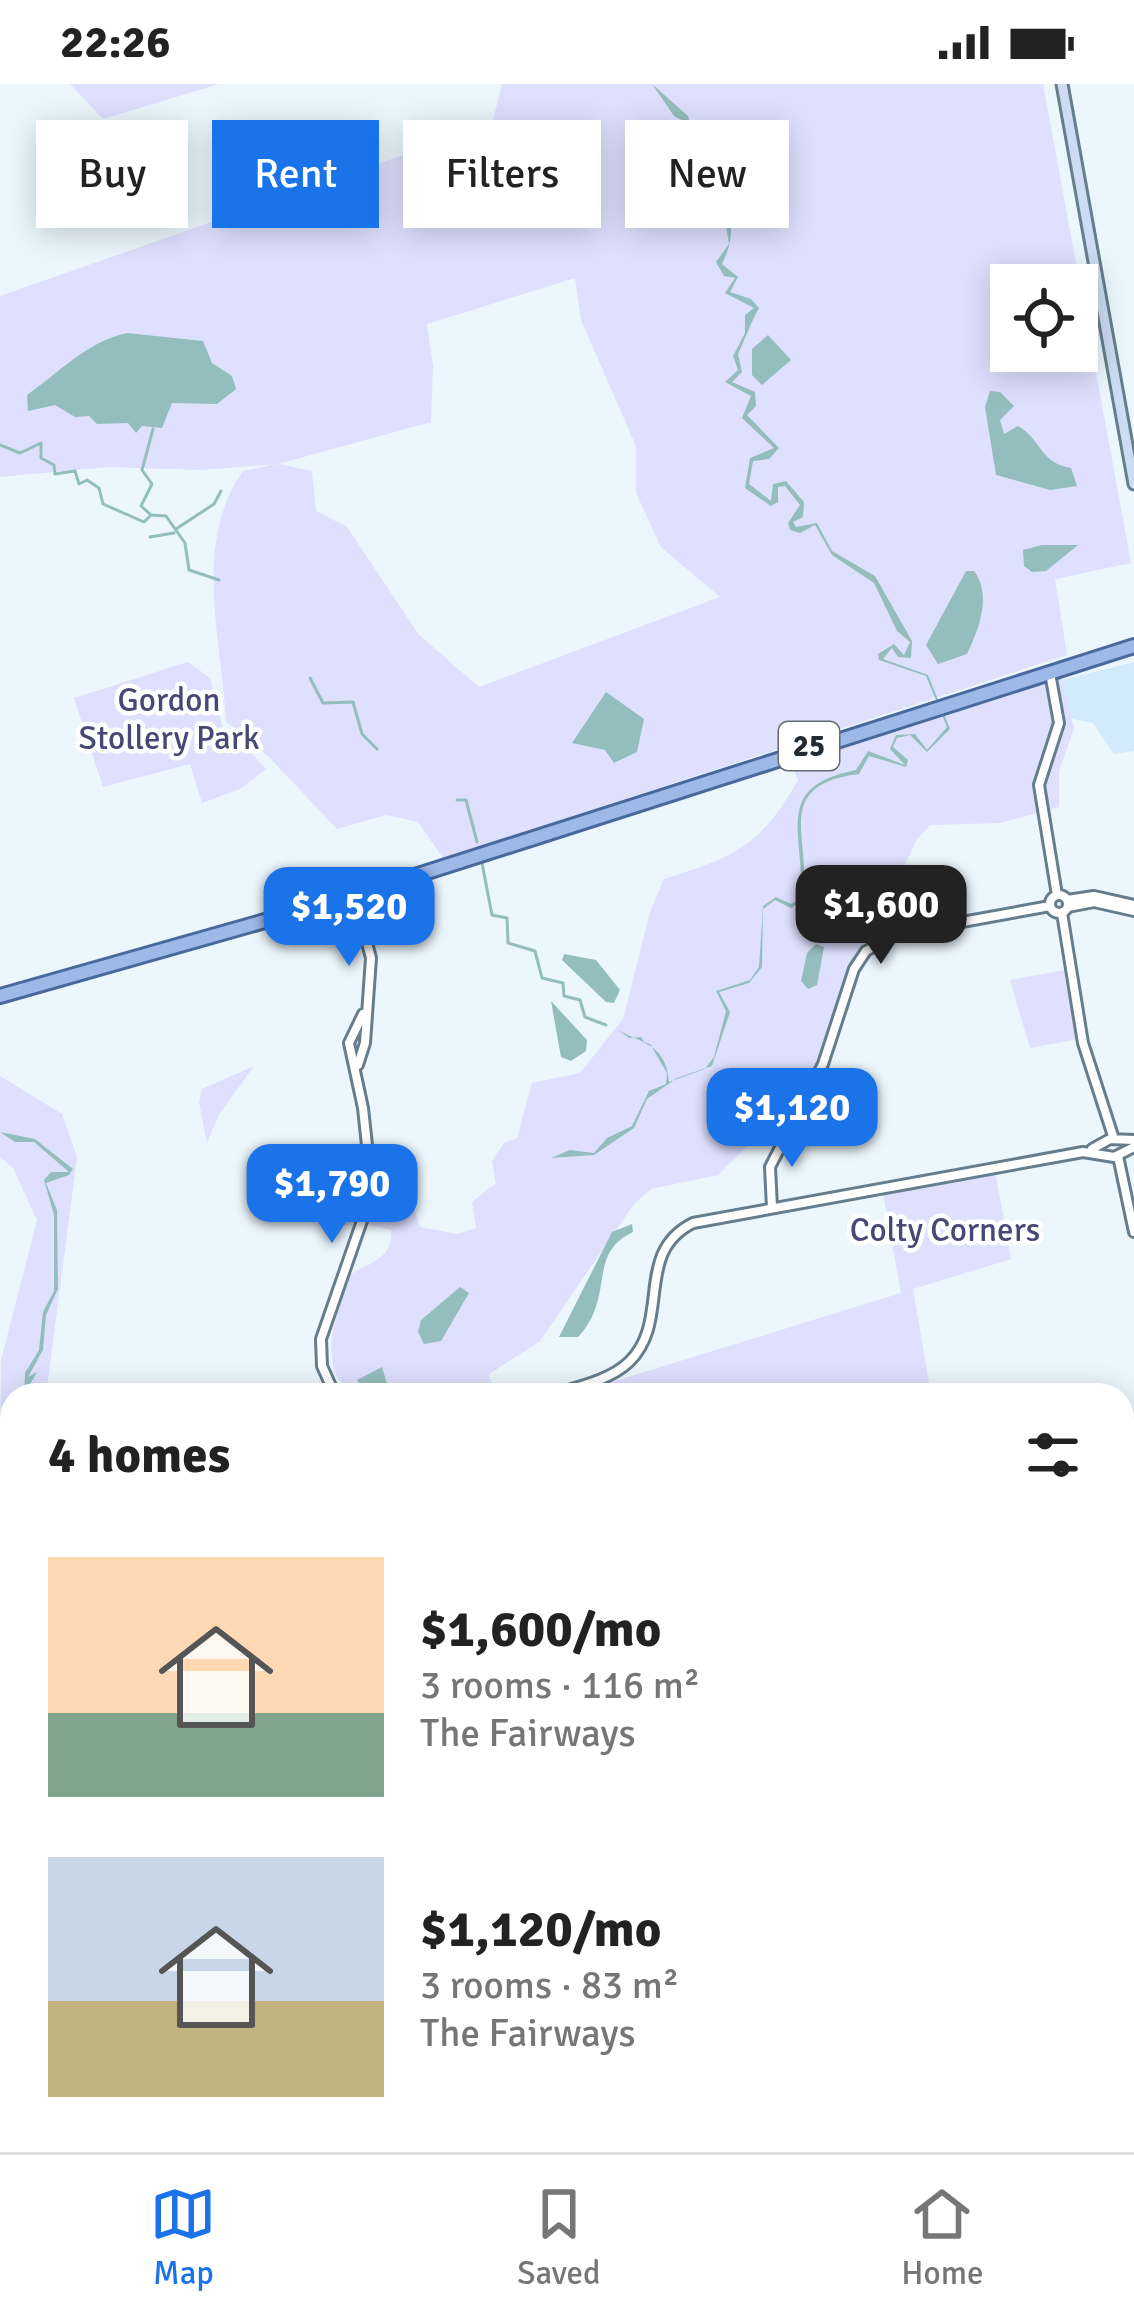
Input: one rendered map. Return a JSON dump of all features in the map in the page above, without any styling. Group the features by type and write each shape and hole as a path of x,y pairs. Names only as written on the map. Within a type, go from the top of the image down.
{"main road":[{"path":"1062,84 1134,484"},
{"name":"25","path":"0,996 149,955 196,936 225,932 932,707 1134,650"}],"street":[{"path":"1050,673 1059,723 1039,785 1057,895 1066,907 1083,1043 1134,1232"},
{"path":"330,1383 320,1344 373,1185 357,1074 357,1036 371,958 355,890"},
{"path":"1050,906 1057,895"},
{"path":"772,1208 770,1167 823,1064 854,969 866,951 896,934 1050,906 1094,902 1132,908"},
{"path":"586,1383 609,1375 635,1354 650,1326 656,1261 675,1233 698,1221 1134,1144"}],"shaded area":[{"path":"652,84 689,120 674,116"},
{"path":"726,228 731,228 729,246 722,264 738,277 730,292 751,299 759,308 738,354 742,372 732,382 755,392 756,406 747,415 779,448 769,459 753,461 749,484 771,501 773,484 786,481 804,502 803,517 793,522 796,527 817,523 832,551 875,576 912,641 911,658 898,657 892,648 883,659 928,675 950,729 927,752 910,735 897,738 893,747 908,760 906,767 869,756 859,774 831,780 813,791 801,820 804,880 801,902 791,908 775,900 763,909 762,967 749,983 719,992 730,1012 712,1066 706,1068 714,1057 726,1011 716,991 750,980 759,967 763,906 776,897 791,904 800,899 798,817 802,802 812,788 829,778 856,770 868,751 905,765 890,749 896,735 915,734 927,750 947,727 926,676 879,660 878,654 894,644 904,655 910,642 897,631 874,583 832,555 815,525 800,533 790,530 788,523 800,505 785,486 778,487 778,502 771,506 745,488 750,458 774,448 742,418 751,396 725,382 738,370 733,356 745,333 745,315 754,308 725,293 735,278 724,276 716,262 729,244"},
{"path":"127,333 203,341 212,363 232,376 236,389 217,404 172,403 162,428 142,426 136,433 128,423 97,424 89,416 75,417 55,405 28,411 27,395 86,351"},
{"path":"768,335 791,360 762,385 752,375 752,349"},
{"path":"990,391 1000,392 1014,406 1000,420 1004,434 1018,426 1026,431 1053,461 1071,468 1077,486 1050,490 996,475 985,407"},
{"path":"1078,545 1046,571 1032,572 1024,566 1023,550"},
{"path":"966,571 974,571 982,591 979,623 967,654 938,664 926,645"},
{"path":"1134,662 1134,751 1114,754 1093,723 1068,718 1062,680"},
{"path":"606,692 644,719 637,752 614,763 605,750 572,743"},
{"path":"816,944 824,947 817,985 808,989 801,981 807,953"},
{"path":"564,954 596,960 620,990 614,1003 606,1002 562,960"},
{"path":"551,1001 587,1040 586,1051 571,1061 561,1057"},
{"path":"652,1047 663,1060 667,1069 669,1082 674,1080 647,1099 634,1128 594,1155 551,1158 570,1150 594,1153 607,1138 632,1126 649,1091 666,1084 667,1073"},
{"path":"0,1132 35,1139 73,1169 69,1175 46,1183 57,1210 58,1289 46,1315 43,1350 28,1377 37,1372 31,1383 25,1383 25,1373 39,1350 43,1312 54,1291 54,1215 44,1180 51,1172 69,1172 34,1142 15,1142"},
{"path":"632,1224 633,1232 610,1252 589,1322 578,1337 559,1337 612,1232"},
{"path":"460,1287 469,1293 441,1341 424,1344 418,1332 421,1320"},
{"path":"382,1367 387,1383 359,1383"}],"green space":[{"path":"70,84 219,84 103,119"},
{"path":"502,84 1043,84 1076,264 990,264 990,372 1096,372 1131,563 1055,579 1067,655 443,858 418,822 386,815 337,829 268,756 226,722 214,593 218,530 227,499 243,471 276,464 200,470 107,467 0,477 0,296 212,222 212,228 379,228 379,164 403,155 403,228 601,228 601,120 493,120","holes":["575,278 581,320 636,446 636,493 661,547 720,597 479,687 419,635 347,527 316,511 312,471 278,464 431,422 433,366 427,324"]},
{"name":"Gordon Stollery Park","path":"188,662 210,678 226,740 250,752 266,769 240,789 202,803 190,764 103,787 74,698"},
{"path":"1059,668 1074,729 1059,771 1059,807 1000,823 930,825 917,839 884,909 875,911 809,1085 779,1143 754,1139 718,1175 651,1189 634,1204 540,1341 489,1374 491,1383 342,1383 331,1353 340,1305 351,1274 380,1258 391,1239 391,1230 369,1225 379,1181 384,1177 411,1180 407,1187 420,1227 457,1234 476,1228 472,1202 496,1183 492,1161 504,1143 517,1138 532,1083 580,1073 623,1019 650,912 664,879 727,856 772,820 798,780 785,749"},
{"path":"1065,970 1078,1039 1030,1048 1010,980"},
{"path":"254,1066 218,1116 207,1143 199,1102 202,1089"},
{"path":"0,1076 62,1114 77,1157 48,1383 1,1383 1,1360 37,1220 13,1168 0,1157"},
{"path":"330,1160 363,1163 363,1194 352,1226 327,1223 320,1214 322,1166"},
{"name":"Colty Corners","path":"995,1171 1011,1259 913,1289 929,1383 609,1383 901,1293 883,1193"}],"waterway":[{"path":"150,514 141,506 152,484 142,470 153,429"},
{"path":"0,445 20,453 41,443 41,458 54,465 55,474 75,471 79,484 87,480 99,488 103,504 144,522 151,515 166,516 185,543 189,570 219,580"},
{"path":"176,529 214,504 221,491"},
{"path":"150,537 174,533"},
{"path":"310,678 323,703 353,702 362,734 377,749"},
{"path":"457,800 466,800 477,842"},
{"path":"482,863 492,915 507,918 508,943 535,951 542,978 563,983 564,996 580,1000 585,1017 606,1025"}]}
